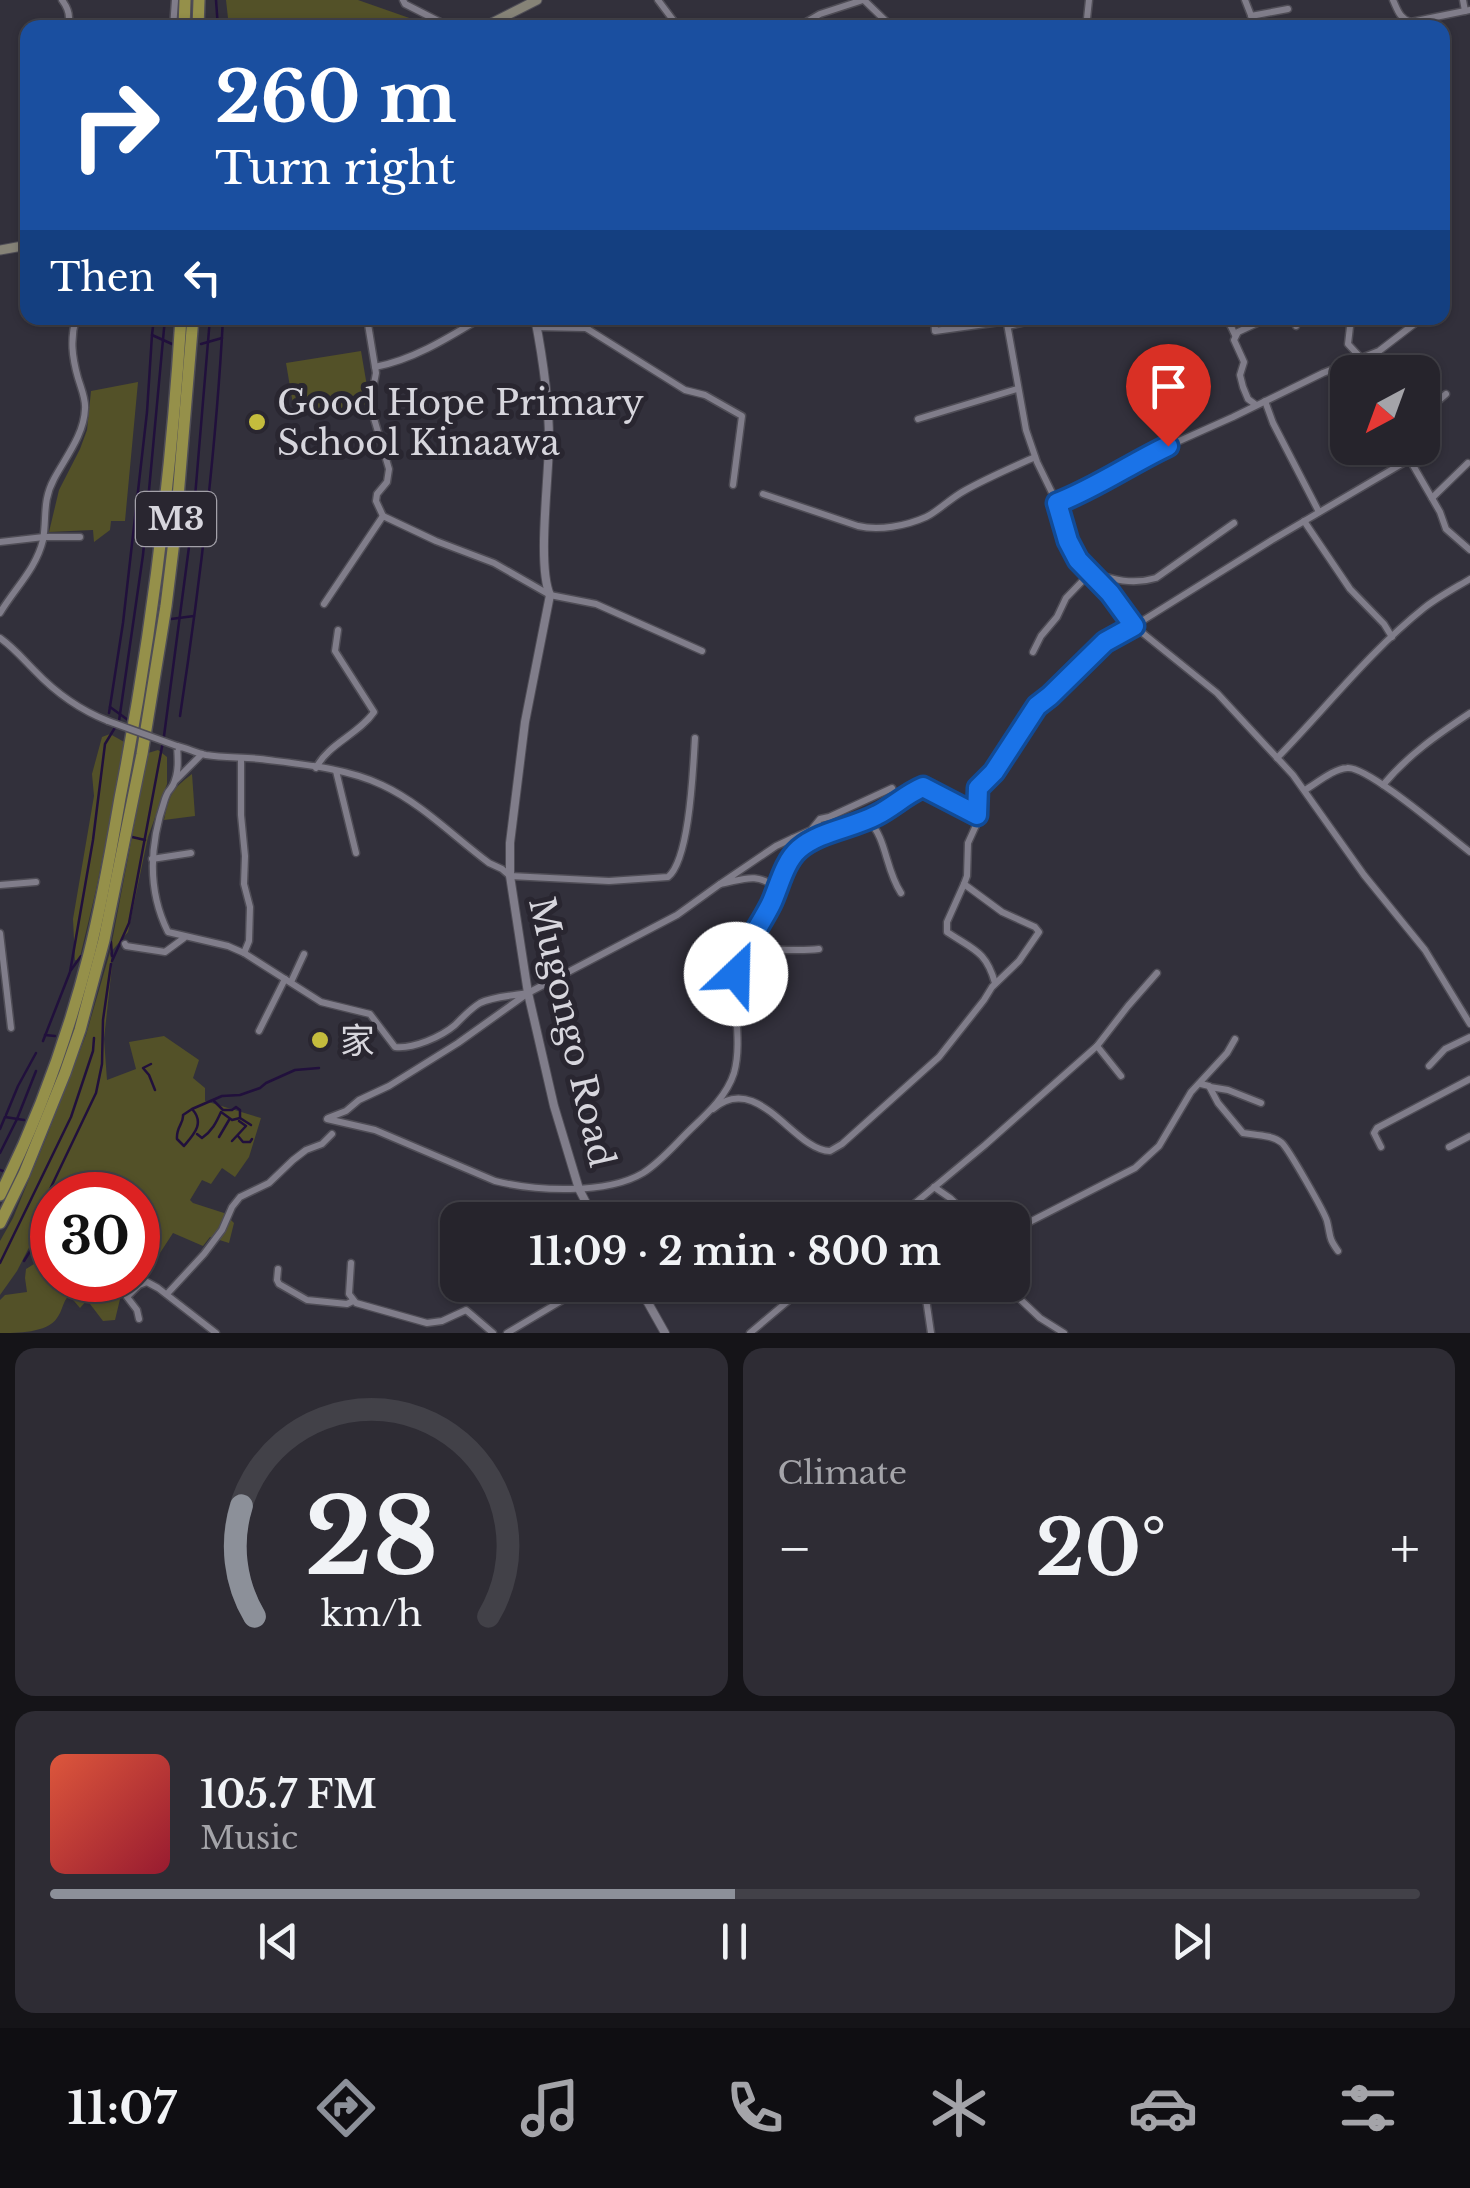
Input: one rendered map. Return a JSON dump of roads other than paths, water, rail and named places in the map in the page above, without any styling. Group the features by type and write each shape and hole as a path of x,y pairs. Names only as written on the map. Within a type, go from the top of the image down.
{"highway":[{"name":"M3","path":"0,1195 52,1074 90,949 153,606 180,325"},
{"name":"M3","path":"0,1224 65,1073 104,940 142,754 166,606 176,533 192,325"}],"main road":[{"path":"498,20 537,0"}],"street":[{"path":"394,0 437,20"},
{"path":"810,20 864,0 885,20"},
{"path":"1246,0 1253,20"},
{"path":"1420,20 1468,10 1462,0"},
{"path":"1251,16 1288,9"},
{"path":"0,613 32,569 44,536 48,494 72,449 86,408 74,366 71,341 74,325"},
{"path":"368,325 376,378 370,405 389,469 388,482 376,501 383,516 494,562 550,594 596,604 702,651"},
{"path":"374,366 424,350 469,325"},
{"name":"Mugongo Road","path":"536,325 549,436 544,568 550,594 525,722 511,832 510,876 528,992 554,1106 586,1202"},
{"path":"561,325 586,328 685,390 705,395 742,416 733,485"},
{"path":"586,328 589,325"},
{"path":"934,325 934,331 983,325"},
{"path":"1007,325 1026,430 1078,560 1110,593 1134,626 1217,693 1277,758 1425,950 1470,1024"},
{"path":"1230,325 1244,362 1242,387 1248,399 1260,403 1273,424 1319,512"},
{"path":"1235,334 1254,325"},
{"path":"1350,325 1348,344 1355,355"},
{"path":"1367,355 1413,325"},
{"path":"1057,503 1143,458 1330,372"},
{"path":"918,419 1018,389"},
{"path":"1440,399 1446,394"},
{"path":"1057,503 1072,502 1160,454"},
{"path":"763,494 870,529 900,526 930,516 964,491 1035,456"},
{"path":"1432,498 1468,463"},
{"path":"996,984 990,964 947,932 948,922 964,884 967,846 978,821 978,788 994,772 1037,706 1105,642 1400,465"},
{"path":"1413,465 1446,530 1470,550"},
{"path":"324,604 383,516"},
{"path":"1304,521 1350,588 1392,637"},
{"path":"1091,572 1118,581 1156,578 1234,522"},
{"path":"0,542 44,536 80,537"},
{"path":"1033,652 1066,598 1091,572"},
{"path":"1277,758 1392,637 1425,607 1470,579"},
{"path":"1110,593 1118,581"},
{"path":"316,768 374,712 335,651 338,630"},
{"path":"0,638 56,691 90,714 202,754 336,770 387,787 510,876 609,881 671,876 682,847 690,803 695,738"},
{"path":"1383,786 1407,758 1470,713"},
{"path":"175,781 176,746"},
{"path":"202,754 166,795 153,847 159,908 168,932 244,953 321,1002 370,1014 395,1047 403,1048 450,1029 488,1000 528,992"},
{"path":"241,759 244,884 250,907 249,941 244,953"},
{"path":"1304,790 1348,767 1366,774 1470,852"},
{"path":"336,770 356,853"},
{"path":"712,1109 734,1072 736,980 745,949 800,848 868,820 923,787 977,815"},
{"path":"897,802 892,788 820,819 811,830 776,846 677,915 528,992 477,1030 388,1086 359,1100 346,1112 327,1118 376,1130 514,1186 607,1186 643,1172 722,1100 755,1103 821,1151 830,1151 932,1064 1019,961 1038,930 1002,912 964,884"},
{"path":"868,820 874,825 891,877 901,893"},
{"path":"793,838 800,848"},
{"path":"152,859 191,852"},
{"path":"750,864 754,877"},
{"path":"763,879 785,872"},
{"path":"720,884 754,877 778,888"},
{"path":"0,885 36,882"},
{"path":"0,933 11,1028"},
{"path":"125,944 165,952 184,937"},
{"path":"745,949 819,949"},
{"path":"259,1031 304,954"},
{"path":"916,1202 1097,1046 1156,973"},
{"path":"1430,1066 1445,1050 1470,1037"},
{"path":"1235,1039 1206,1075 1205,1085 1243,1132 1282,1143 1318,1201 1327,1220 1329,1238 1338,1251"},
{"path":"1097,1046 1121,1076"},
{"path":"1380,1147 1374,1133 1377,1128 1470,1079"},
{"path":"1030,1222 1135,1168 1159,1146 1191,1092 1205,1085 1261,1103"},
{"path":"167,1294 204,1254 240,1198 269,1183 292,1160 332,1134"},
{"path":"1448,1147 1470,1136"},
{"path":"934,1187 955,1202"},
{"path":"351,1263 349,1292 353,1301"},
{"path":"278,1269 279,1284 307,1300 347,1304 353,1301 427,1323 466,1310 493,1333"},
{"path":"139,1319 127,1297 147,1282 216,1333"},
{"path":"507,1333 559,1302"},
{"path":"648,1302 665,1333"},
{"path":"750,1333 787,1302"},
{"path":"926,1302 931,1333"},
{"path":"1023,1302 1064,1333"}],"waterway":[{"path":"216,0 217,20"},
{"path":"152,335 153,325"},
{"path":"43,1041 70,972 105,744 119,721 143,555 164,325"},
{"path":"112,961 129,923 164,736 194,509 209,325"},
{"path":"180,716 206,517 223,325"},
{"path":"109,713 123,623 152,335 172,344"},
{"path":"201,344 222,338"},
{"path":"136,527 155,540"},
{"path":"171,619 194,616"},
{"path":"110,707 128,720"},
{"path":"132,837 145,840"},
{"path":"111,942 112,956"},
{"path":"71,970 81,956"},
{"path":"58,1172 96,1093 111,964"},
{"path":"45,1035 55,1036"},
{"path":"0,1263 71,1117 94,1038"},
{"path":"6,1115 36,1053"},
{"path":"151,1064 143,1068 155,1090"},
{"path":"192,1109 198,1124 184,1146 177,1139 178,1131 183,1115 192,1109 222,1096 260,1088 295,1070 319,1068"},
{"path":"0,1153 36,1071"},
{"path":"214,1101 223,1110 236,1107 240,1118 251,1125"},
{"path":"197,1134 202,1138 221,1112 232,1120 240,1118"},
{"path":"0,1129 5,1117 24,1120"},
{"path":"219,1137 229,1120"},
{"path":"232,1141 246,1126 239,1121"},
{"path":"238,1136 243,1142 252,1139"},
{"path":"24,1261 30,1251"}],"place":[{"name":"Good Hope Primary School Kinaawa","path":"257,422"},
{"name":"家","path":"320,1040"}]}
